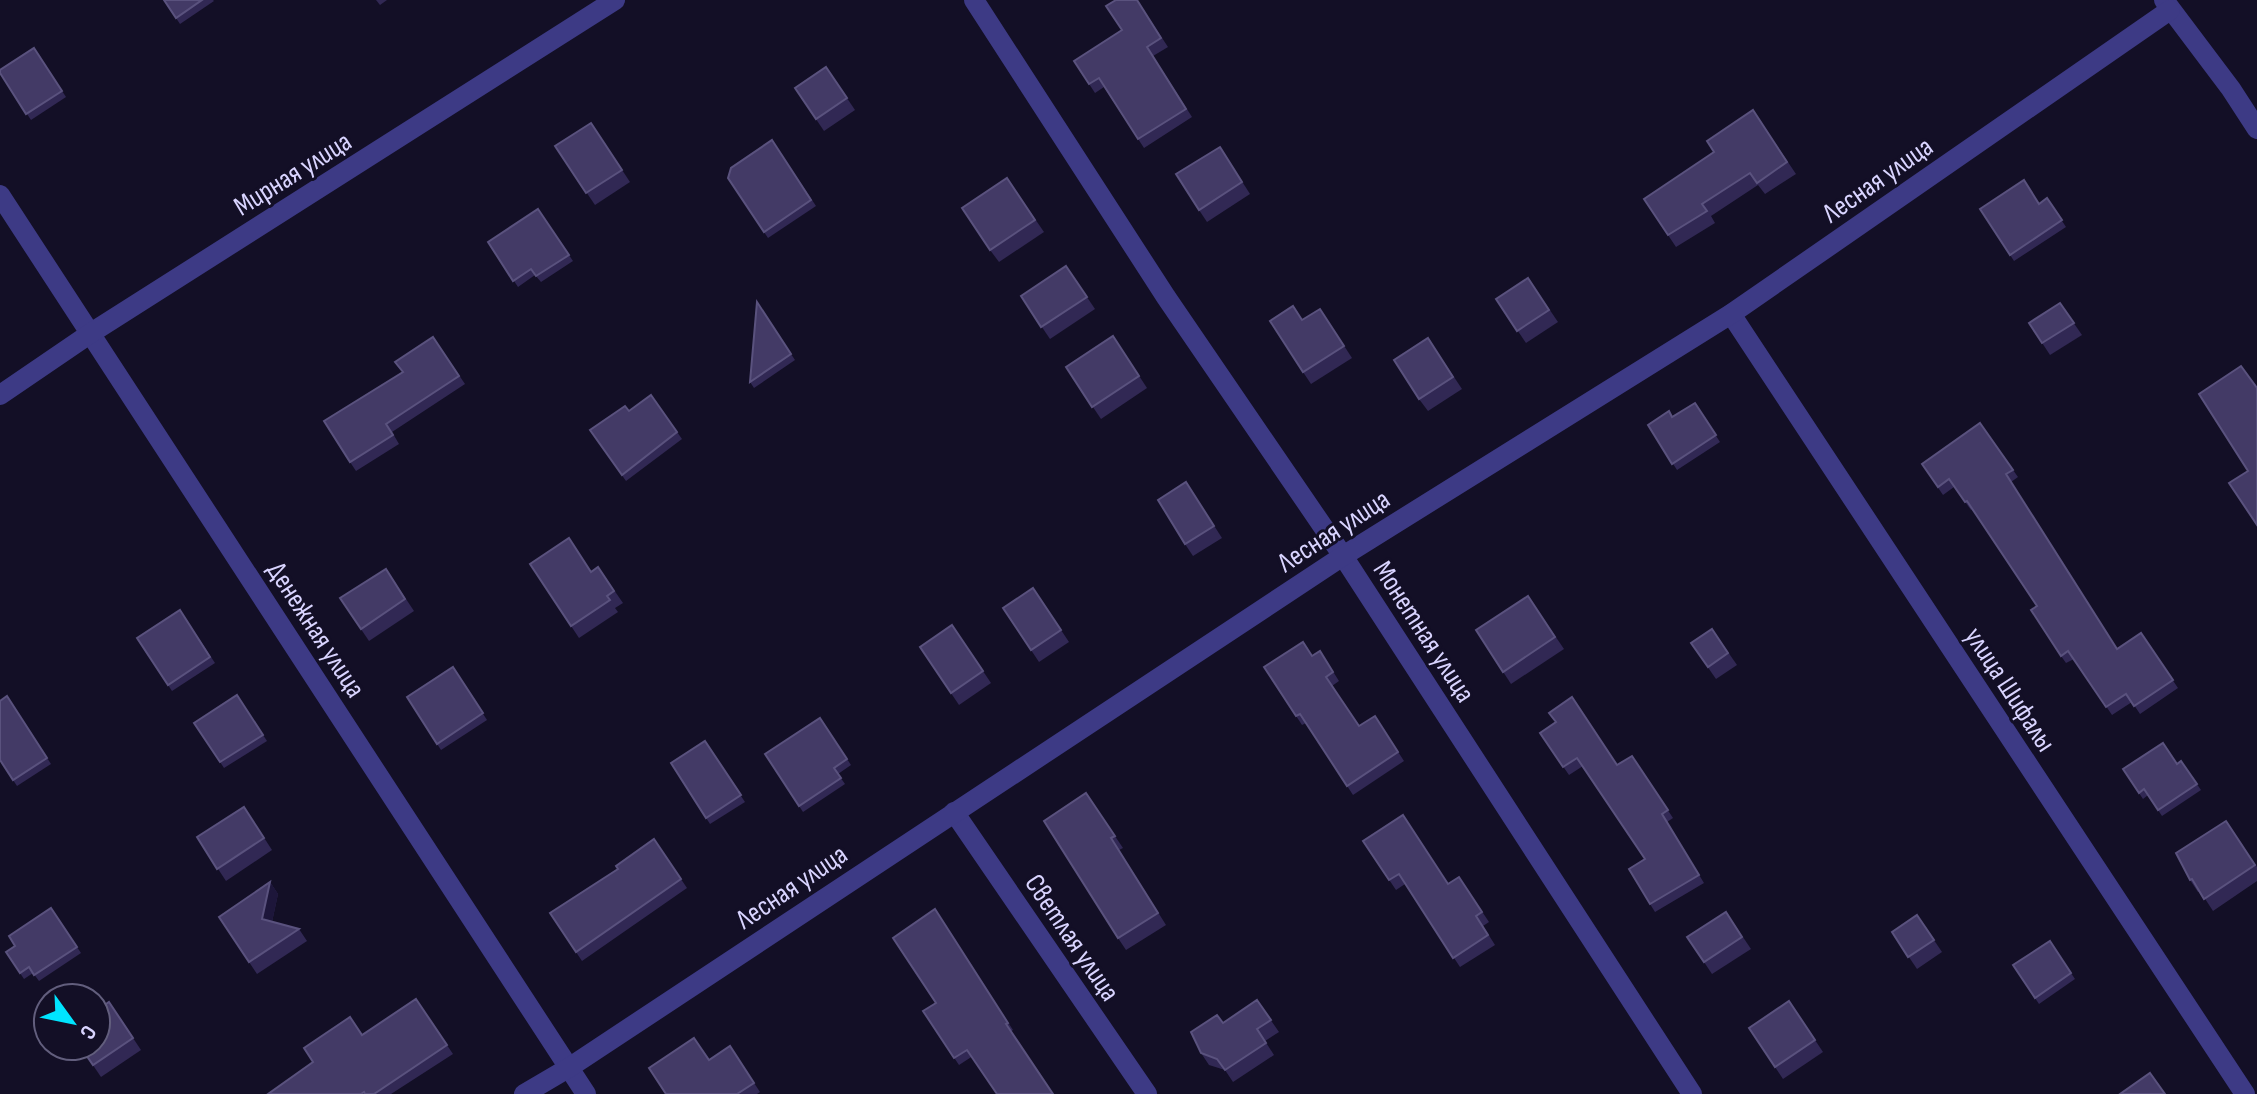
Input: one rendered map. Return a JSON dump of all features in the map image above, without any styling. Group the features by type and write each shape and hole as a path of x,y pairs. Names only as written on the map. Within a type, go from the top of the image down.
{"street":[{"name":"Мирная улица","path":"0,395 91,333 615,0"},
{"name":"Монетная улица","path":"974,0 1166,297 1343,556 1692,1094"},
{"name":"Лесная улица","path":"524,1094 570,1067 1343,556 1731,314 2167,5"},
{"path":"2167,5 2231,89 2257,129"},
{"name":"Денежная улица","path":"0,195 586,1094"},
{"name":"улица Шифалы","path":"1731,314 2245,1094"},
{"name":"Светлая улица","path":"954,812 1147,1094"}],"building":[{"path":"164,0 202,0 176,18"},
{"path":"1116,0 1137,0 1161,38 1147,47 1186,109 1138,139 1099,78 1089,84 1074,61 1122,30 1106,6"},
{"path":"34,48 62,91 26,114 0,70"},
{"path":"826,67 847,98 816,119 795,88"},
{"path":"1753,110 1787,162 1757,183 1750,173 1702,204 1707,211 1668,235 1644,199 1714,152 1707,141"},
{"path":"591,123 622,170 586,193 555,146"},
{"path":"772,140 811,200 764,232 728,178 731,168"},
{"path":"1220,147 1242,182 1199,210 1176,174"},
{"path":"1007,178 1035,220 990,250 962,208"},
{"path":"2024,180 2039,204 2047,198 2062,220 2010,255 1980,209"},
{"path":"538,209 569,255 536,276 531,269 513,281 488,242"},
{"path":"1066,266 1087,297 1041,327 1021,296"},
{"path":"1528,278 1549,310 1517,331 1496,299"},
{"path":"757,302 791,354 750,382"},
{"path":"2060,303 2074,323 2042,343 2029,323"},
{"path":"1293,306 1302,320 1320,309 1344,346 1303,372 1270,321"},
{"path":"1113,336 1139,376 1092,407 1066,367"},
{"path":"433,337 459,376 386,424 393,435 350,462 324,421 403,372 395,362"},
{"path":"1428,338 1453,377 1419,399 1394,360"},
{"path":"2241,366 2257,388 2257,525 2229,483 2248,471 2199,394"},
{"path":"651,395 677,432 622,475 590,430 625,406 629,411"},
{"path":"1695,403 1716,435 1672,464 1648,425 1669,411 1672,417"},
{"path":"1980,423 2013,470 2006,474 2117,649 2141,633 2173,680 2134,706 2126,694 2106,707 2068,651 2061,656 2031,610 2037,606 1967,501 1949,479 1938,487 1922,464"},
{"path":"1186,482 1214,526 1185,544 1158,500"},
{"path":"569,538 591,572 598,567 614,591 607,596 610,600 571,626 530,564"},
{"path":"386,569 405,599 361,629 340,598"},
{"path":"1033,588 1061,630 1031,650 1003,608"},
{"path":"1528,596 1555,637 1503,672 1476,630"},
{"path":"180,610 210,657 168,685 137,638"},
{"path":"952,625 983,671 951,693 920,647"},
{"path":"1712,629 1728,653 1708,667 1691,643"},
{"path":"1303,642 1312,656 1320,651 1333,672 1326,677 1359,726 1375,716 1398,752 1347,786 1300,714 1296,716 1264,667"},
{"path":"453,667 483,713 437,744 407,697"},
{"path":"237,695 263,735 220,762 194,723"},
{"path":"7,696 47,758 13,780 0,760 0,701"},
{"path":"1572,697 1617,765 1632,756 1668,810 1662,814 1699,875 1650,904 1629,869 1645,859 1577,758 1563,767 1540,733 1556,722 1549,713"},
{"path":"820,718 847,759 834,768 841,778 799,806 765,754"},
{"path":"705,741 741,795 706,818 671,763"},
{"path":"2163,743 2177,764 2181,761 2197,784 2158,810 2144,789 2139,793 2123,769"},
{"path":"1086,793 1115,836 1111,838 1158,913 1118,938 1044,821"},
{"path":"244,807 264,838 217,869 197,837"},
{"path":"1403,815 1448,884 1459,877 1482,912 1476,916 1488,935 1453,958 1399,874 1389,880 1363,841"},
{"path":"2226,821 2255,865 2204,899 2176,853"},
{"path":"654,839 681,879 576,952 550,913 618,869 616,866"},
{"path":"270,882 262,919 299,929 249,962 219,917"},
{"path":"51,908 77,947 34,975 29,967 20,973 6,952 15,946 9,936"},
{"path":"935,909 1053,1094 997,1094 967,1050 954,1058 923,1011 936,1003 893,938"},
{"path":"1726,912 1742,937 1704,962 1687,937"},
{"path":"1917,915 1934,940 1908,957 1892,932"},
{"path":"2050,941 2071,973 2035,998 2013,965"},
{"path":"416,999 447,1045 374,1094 268,1094 313,1062 304,1048 350,1017 362,1035"},
{"path":"1257,1000 1271,1020 1257,1029 1266,1043 1225,1070 1217,1059 1201,1053 1191,1032 1217,1015 1223,1023"},
{"path":"1789,1001 1815,1040 1775,1067 1749,1028"},
{"path":"112,1006 133,1038 112,1052"},
{"path":"694,1038 709,1060 730,1046 754,1083 737,1094 666,1094 649,1068"},
{"path":"2150,1073 2165,1094 2120,1094"}]}
